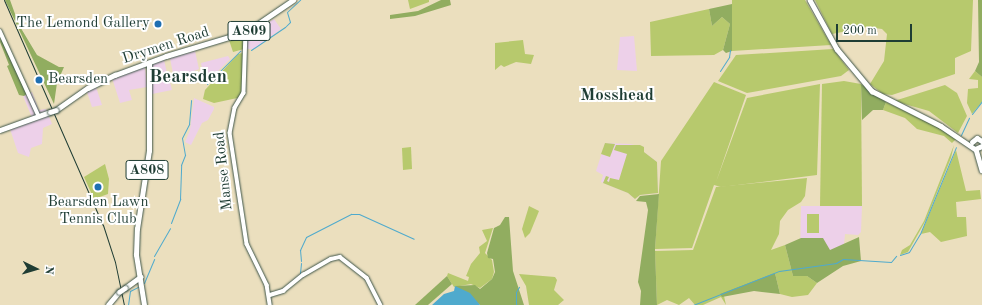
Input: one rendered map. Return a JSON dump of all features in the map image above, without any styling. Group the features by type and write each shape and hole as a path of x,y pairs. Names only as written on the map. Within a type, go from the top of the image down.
{"main road":[{"name":"Drymen Road","path":"0,130 56,110 88,88 149,63 246,32 293,0"},
{"path":"810,0 835,47 872,91 941,126 965,142 977,146"},
{"name":"A808","path":"144,305 136,255 137,229 150,152 149,63"},
{"path":"982,140 976,138 982,170"},
{"path":"108,305 119,292 140,277"}],"street":[{"path":"0,32 39,116"},
{"name":"Manse Road","path":"246,32 244,93 235,108 230,133 247,244 270,295 270,305"},
{"path":"270,295 283,291 303,275 331,259 340,257 367,278 381,305"}],"shaded area":[{"path":"274,19 281,29 254,49 246,49 248,36"},
{"path":"634,36 637,71 617,70 620,37"},
{"path":"195,51 199,69 174,79 170,58"},
{"path":"228,56 230,59 205,84 201,63"},
{"path":"164,60 168,77 151,78 152,64"},
{"path":"145,67 147,87 129,90 132,100 120,103 112,78"},
{"path":"169,78 172,90 152,94 151,79"},
{"path":"96,87 102,105 92,107 87,92"},
{"path":"32,92 39,110 46,109 52,124 43,128 42,144 31,148 29,157 18,153 10,129 33,120 23,96"},
{"path":"194,98 214,107 214,109 208,120 202,123 191,145 185,142 190,130"},
{"path":"605,143 630,144 644,147 644,152 657,162 658,193 640,195 635,199 628,193 601,182 603,175 596,171"},
{"path":"801,206 862,206 861,232 858,235 845,234 844,245 800,263"}],"green space":[{"path":"5,0 10,0 19,25 37,55 59,67 64,67 57,83 54,104"},
{"path":"408,0 429,0 429,2 410,9"},
{"path":"441,0 450,0 451,5 415,16 390,19 390,15 418,11"},
{"path":"732,0 805,0 831,45 732,51"},
{"path":"815,0 973,0 971,51 955,58 955,74 892,95 883,94 870,84 884,61 887,34 882,29 867,27 832,34"},
{"path":"978,0 982,0 982,77 975,71 979,62"},
{"path":"732,4 732,51 726,53 723,50 730,24 722,17 712,26 709,9"},
{"path":"709,9 712,26 722,17 730,24 723,50 714,55 651,56 650,22"},
{"path":"1,36 28,93 24,96 19,95 7,66 9,65 0,42"},
{"path":"243,37 244,49 233,52 229,40"},
{"path":"523,40 525,54 534,55 531,64 516,62 504,67 501,65 495,70 495,43"},
{"path":"833,49 849,70 841,76 747,93 718,81 736,55"},
{"path":"243,53 242,97 214,103 203,99 205,90 238,54"},
{"path":"975,71 982,77 982,102 972,114 967,103 968,89 978,88 978,80 969,79"},
{"path":"844,81 861,84 862,206 820,206 822,84"},
{"path":"714,82 746,95 716,182 747,98 820,84 817,175 721,187 714,185 692,248 655,249 661,161"},
{"path":"861,84 886,102 883,110 873,110 862,120"},
{"path":"945,85 957,93 967,116 958,133 929,111 894,101"},
{"path":"886,102 938,127 956,139 952,143 944,136 917,129 905,118 883,110"},
{"path":"605,143 615,144 610,157 601,154"},
{"path":"616,145 640,145 644,147 644,152 657,162 658,193 640,195 635,199 628,193 603,183 606,176 609,177 607,181 609,182 610,178 619,180 627,154 614,150"},
{"path":"954,145 951,158 926,220 908,252 900,255 902,250 910,245 924,221"},
{"path":"411,147 412,169 403,170 402,148"},
{"path":"956,150 966,191 980,190 981,199 956,202 957,217 966,217 967,236 941,242 930,232 921,234"},
{"name":"Bearsden Lawn Tennis Club","path":"105,164 109,179 108,194 94,199 84,177"},
{"path":"807,178 805,196 801,202 788,210 780,221 779,234 771,250 785,245 793,276 807,276 817,283 808,295 792,297 780,294 775,273 724,296 726,305 721,297 703,305 695,305 689,298 679,305 667,300 657,305 655,251 693,250 716,187"},
{"path":"659,194 655,249 657,305 640,305 641,291 638,282 648,210 646,202 636,201 640,196"},
{"path":"529,206 539,211 530,233 525,238 522,229"},
{"path":"807,214 819,214 819,233 807,233"},
{"path":"505,217 509,217 513,271 524,305 480,305 455,286 475,285 480,289 492,279 495,272 493,259 488,258 487,253 494,228 500,225"},
{"path":"493,228 485,253 492,260 494,272 492,279 480,288 471,284 454,287 447,276 448,273 468,281 469,277 466,276 471,264 480,253 479,247 487,241 482,230"},
{"path":"859,237 861,261 843,266 817,283 807,276 793,276 785,245 801,238 823,238 830,250"},
{"path":"775,273 780,294 754,291 722,297 720,294"},
{"path":"519,274 555,277 557,280 554,290 564,300 558,305 529,305 526,286"},
{"path":"447,276 452,284 428,305 415,305"}],"water":[{"path":"455,286 470,293 480,305 432,305 444,294 454,291"}],"waterway":[{"path":"251,50 290,22 287,12 300,0"},
{"path":"720,71 729,57 730,50"},
{"path":"207,84 240,51"},
{"path":"982,78 982,85"},
{"path":"171,223 180,199 181,165 185,155 182,138 189,124 191,100"},
{"path":"972,114 982,101"},
{"path":"961,135 969,118"},
{"path":"900,255 909,252 920,234 956,147"},
{"path":"301,261 300,250 306,237 351,214 359,214 414,239"},
{"path":"154,256 170,228"},
{"path":"693,305 779,271 836,263 843,259 891,262 896,256"},
{"path":"144,283 154,259"},
{"path":"300,273 301,263"},
{"path":"128,305 130,291 138,287"},
{"path":"516,305 516,292 519,287"}],"railway":[{"path":"4,0 103,225 115,262 124,305"}],"place":[{"name":"The Lemond Gallery","path":"158,24"},
{"name":"Bearsden","path":"39,80"},
{"name":"Bearsden Lawn Tennis Club","path":"98,187"}],"district":[{"name":"Bearsden","path":"188,78"},
{"name":"Mosshead","path":"617,96"}]}
